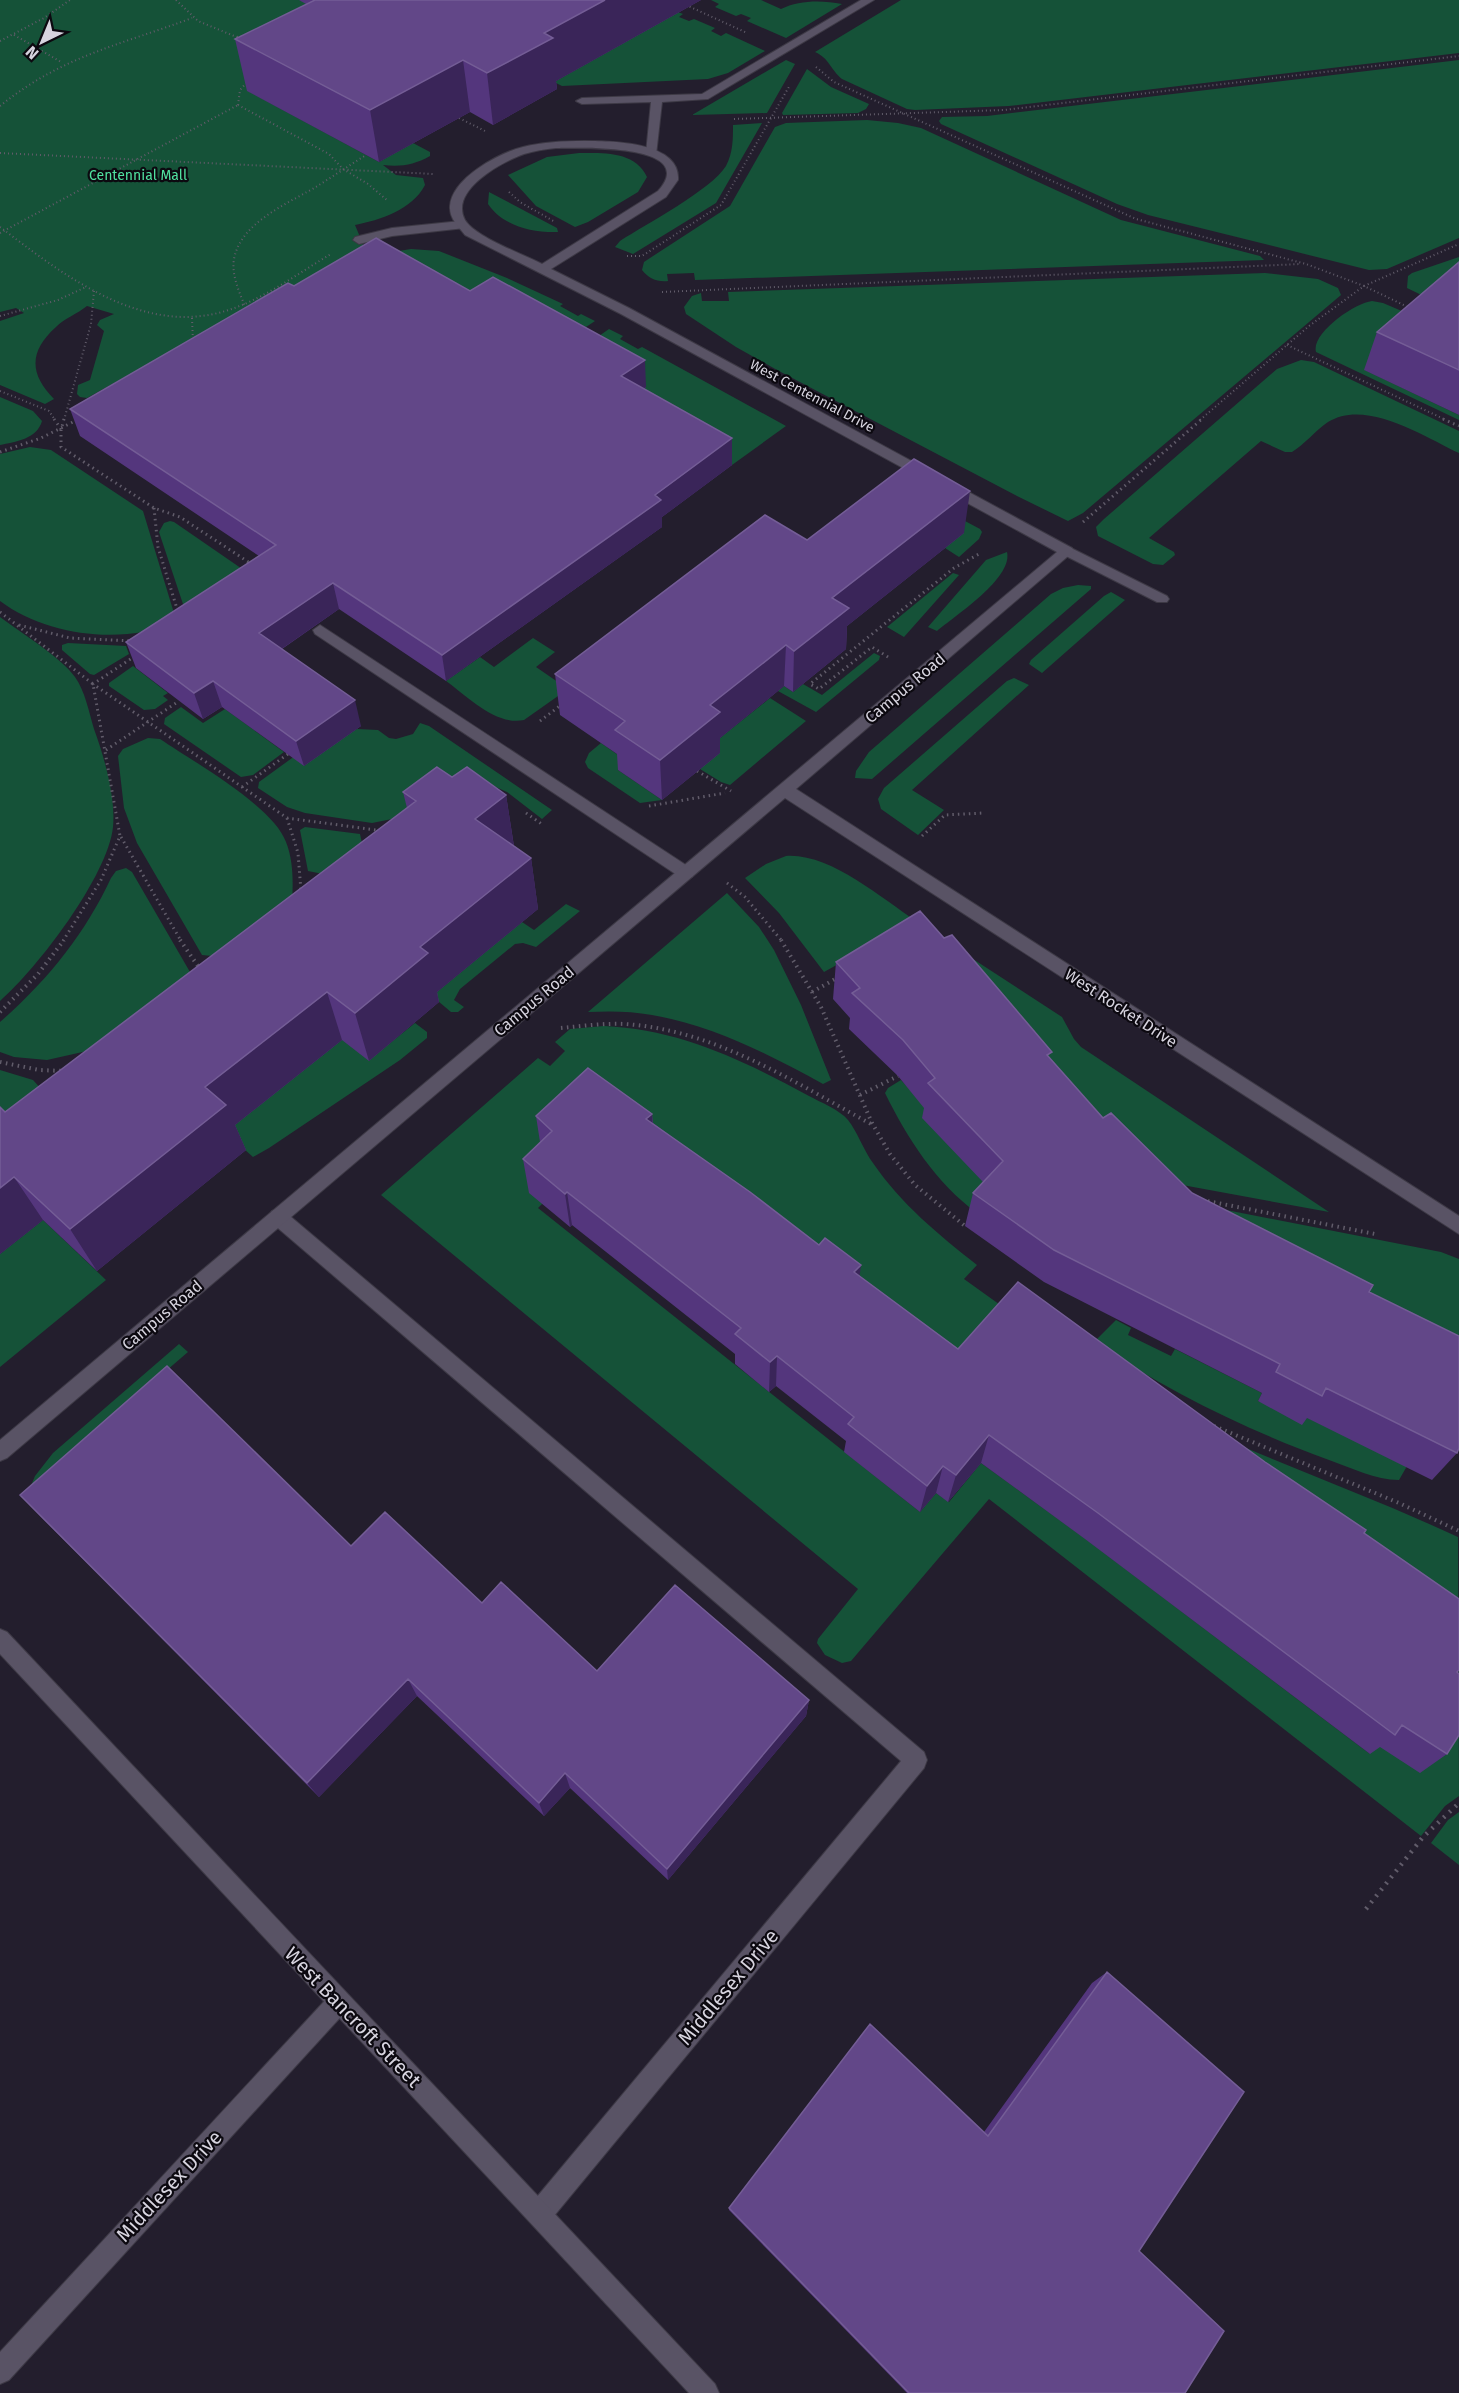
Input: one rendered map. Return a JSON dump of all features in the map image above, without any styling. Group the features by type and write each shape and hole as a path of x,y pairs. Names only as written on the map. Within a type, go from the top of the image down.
{"street":[{"path":"582,101 704,97 868,0"},
{"path":"652,153 657,98"},
{"path":"359,240 392,232 461,225 455,207 467,186 490,166 517,153 542,147 573,144 620,146 652,153 669,165 673,178 670,186 662,194 542,269"},
{"name":"West Centennial Drive","path":"461,225 469,232 635,317 1067,551 1162,599"},
{"name":"Campus Road","path":"0,1452 1067,551"},
{"path":"320,630 686,873"},
{"name":"West Rocket Drive","path":"784,789 1459,1226"},
{"name":"Middlesex Drive","path":"278,1217 916,1760 540,2213"},
{"name":"West Bancroft Street","path":"0,1639 339,2002 540,2213 706,2393"},
{"name":"Middlesex Drive","path":"0,2371 339,2002"}],"path":[{"path":"0,41 14,35 70,0"},
{"path":"176,0 182,4 192,18 245,42"},
{"path":"684,4 756,37"},
{"path":"0,106 43,73 62,63 101,47 162,30 192,18"},
{"path":"237,37 247,34"},
{"path":"14,35 62,63"},
{"path":"726,119 1004,110 1459,56"},
{"path":"809,60 834,82 1136,219 1306,264 1364,286 1416,311"},
{"path":"642,256 721,205 793,79"},
{"path":"238,105 240,90 249,80"},
{"path":"2,231 238,105"},
{"path":"238,105 329,154 343,169 368,184 394,206"},
{"path":"459,118 488,133"},
{"path":"0,153 141,158 434,174"},
{"path":"249,319 236,287 234,261 236,250 243,239 270,215 366,155"},
{"path":"506,188 520,202 559,225"},
{"path":"0,227 2,231 86,286 131,309 192,318 220,313 244,302 359,240"},
{"path":"1082,522 1287,345 1364,286 1459,244"},
{"path":"661,293 684,289 1306,264"},
{"path":"0,316 57,300 86,286"},
{"path":"61,430 91,324 94,291"},
{"path":"192,318 193,352"},
{"path":"1287,345 1459,426"},
{"path":"0,391 49,411 61,430"},
{"path":"0,452 21,447 61,430 81,418"},
{"path":"154,508 158,547 179,615"},
{"path":"892,659 872,647 819,689 810,684 954,568 979,554"},
{"path":"0,612 93,684 287,818 389,832 384,835"},
{"path":"18,625 70,638 136,641"},
{"path":"93,684 142,651"},
{"path":"93,684 120,836 184,947 207,977"},
{"path":"540,721 568,700"},
{"path":"106,750 179,701"},
{"path":"242,787 288,754"},
{"path":"638,808 731,791 697,771"},
{"path":"525,812 543,825"},
{"path":"915,842 945,815 983,813"},
{"path":"287,818 298,853 302,897"},
{"path":"0,1012 38,974 68,935 101,880 120,836"},
{"path":"723,881 737,888 771,926 798,964 873,1125 890,1156 917,1190 965,1226"},
{"path":"812,992 841,975"},
{"path":"555,1028 625,1024 680,1034 723,1049 774,1072 873,1125"},
{"path":"0,1062 34,1070 68,1071"},
{"path":"860,1095 898,1076"},
{"path":"1199,1199 1375,1233"},
{"path":"1204,1422 1300,1465 1395,1500 1459,1531"},
{"path":"1366,1909 1423,1838 1447,1812 1459,1803"}],"green space":[{"name":"Centennial Mall","path":"0,0 300,0 317,9 248,91 379,162 413,143 430,152 430,156 413,163 383,165 396,175 423,178 425,185 412,201 394,213 355,225 368,256 411,249 439,251 507,278 563,304 560,306 578,316 581,314 595,321 586,327 579,324 151,394 125,377 87,398 77,394 78,385 90,380 104,331 97,325 100,320 114,314 87,306 56,327 47,336 37,354 37,372 40,381 54,399 45,404 0,385 0,321 24,313 16,308 0,312"},
{"path":"711,0 761,0 781,9 811,2 842,4 786,38 747,21 751,18 741,14 736,16 715,7 719,4"},
{"path":"901,0 1459,0 1459,53 1009,106 915,110 907,109 842,79 824,58 815,52"},
{"path":"673,10 683,14 679,17 689,21 694,19 715,28 711,31 721,36 726,33 765,51 728,73 708,79 562,86 554,82 668,18"},
{"path":"786,60 795,64 767,113 692,115"},
{"path":"1459,60 1459,238 1387,269 1369,270 1148,215 1117,204 941,124 939,121 942,117 987,116"},
{"path":"807,69 831,87 869,104 866,109 858,113 783,115 782,113"},
{"path":"867,120 921,128 1121,220 1260,256 1264,260 695,280 694,273 667,274 668,281 650,278 642,270 644,262 730,206 775,127 786,123"},
{"path":"762,123 716,203 633,254 615,247 620,241 693,196 718,175 726,166 730,156 733,125"},
{"path":"579,153 618,155 627,158 635,162 647,177 638,192 588,222 575,227 536,206 508,175 547,157"},
{"path":"489,192 557,228 558,232 538,231 510,223 494,212 488,204"},
{"path":"1459,257 1459,288 1440,304 1407,288 1408,276 1412,273"},
{"path":"1265,273 1318,279 1338,288 1341,295 1083,513 1068,521 777,370 736,347 686,314 684,307 692,296 701,293 702,301 729,301 728,292"},
{"path":"1372,301 1383,303 1423,320 1365,370 1459,415 1459,420 1316,352 1316,344 1327,328 1355,307"},
{"path":"609,329 623,336 620,339 638,349 642,347 786,426 732,465 623,403 646,387 599,336"},
{"path":"1301,360 1314,362 1459,431 1459,453 1395,422 1360,414 1343,416 1328,422 1292,452 1285,452 1261,441 1149,538 1174,552 1175,555 1163,565 1153,564 1098,536 1096,527 1104,519 1277,369"},
{"path":"0,397 33,411 42,421 35,432 25,439 0,445"},
{"path":"30,447 51,450 143,511 177,623 156,630 133,633 109,635 86,633 40,623 0,601 0,454"},
{"path":"950,513 982,532 979,539 959,557 945,548"},
{"path":"170,521 264,584 188,619 159,532 164,523"},
{"path":"1007,552 1001,573 981,595 937,631 928,627 986,560"},
{"path":"953,573 959,575 904,637 887,627"},
{"path":"1078,585 1091,586 1091,589 872,779 855,778 856,771 869,752 1051,594 1063,588"},
{"path":"1111,592 1125,600 1042,673 1029,664 1031,660"},
{"path":"0,617 60,661 75,677 86,702 105,764 113,803 113,827 108,847 85,895 51,945 0,1001"},
{"path":"533,638 555,652 536,667 568,689 524,720 514,721 493,715 446,681 480,657 494,667"},
{"path":"68,643 126,646 129,654 94,675 62,650 62,645"},
{"path":"874,653 880,656 879,660 816,712 778,691 784,686 793,692 803,684 822,695"},
{"path":"133,666 168,693 163,696 168,700 155,709 144,710 109,686 109,683"},
{"path":"1014,678 1029,685 912,790 944,810 918,835 881,809 878,799 884,788 1007,681"},
{"path":"770,698 806,721 730,785 700,769 710,746"},
{"path":"181,707 203,723 225,709 284,752 253,775 241,777 164,724 165,718"},
{"path":"420,723 429,726 552,810 542,819 507,792 489,784 402,817 372,823 305,813 287,807 258,788 259,782 292,758 357,729 378,730 389,738 396,739 413,734"},
{"path":"148,738 160,739 249,800 278,828 289,850 293,882 292,906 223,957 202,955 137,843 124,808 118,756 123,749"},
{"path":"601,743 628,762 618,770 662,800 640,803 588,768 585,762 589,753"},
{"path":"305,827 360,834 362,843 323,874 308,871 300,830"},
{"path":"786,856 803,857 837,869 916,921 824,972 779,913 745,878 766,864"},
{"path":"126,868 132,872 190,972 87,1051 47,1060 14,1057 0,1052 0,1022 34,990 63,956 101,899 116,871"},
{"path":"727,893 759,927 774,950 801,1005 831,1080 823,1084 740,1042 697,1026 652,1015 612,1011 588,1012"},
{"path":"566,904 580,911 536,947 523,943 515,944 460,989 454,1000 464,1007 458,1012 451,1012 432,996 522,922 534,930"},
{"path":"930,931 1062,1017 1081,1047 1329,1212 1166,1182 1146,1196"},
{"path":"415,1023 427,1032 427,1038 400,1060 269,1148 253,1157 225,1132 342,1039 369,1060"},
{"path":"604,1026 659,1033 711,1049 761,1071 840,1113 851,1125 870,1158 896,1192 935,1230 977,1265 964,1279 1010,1312 957,1372 542,1204 538,1208 920,1512 936,1493 949,1502 981,1463 1083,1537 1370,1754 1208,1432 1458,1537 1459,1796 1445,1806 1421,1836 989,1499 851,1661 842,1663 825,1655 817,1643 818,1639 858,1589 381,1195 538,1058 550,1066 565,1051 555,1042 570,1029"},
{"path":"0,1070 33,1080 43,1091 0,1126"},
{"path":"901,1080 930,1112 923,1118 998,1192 977,1213 948,1188 924,1159 903,1127 885,1093 888,1088"},
{"path":"1211,1207 1441,1252 1459,1259 1459,1378"},
{"path":"43,1220 106,1280 0,1367 0,1254"},
{"path":"1116,1320 1131,1328 1128,1335 1171,1356 1175,1349 1262,1393 1258,1401 1306,1417 1407,1466 1399,1480 1372,1476 1268,1436 1208,1408 1150,1377 1094,1342"},
{"path":"179,1344 188,1352 30,1488 35,1476 53,1453"},
{"path":"1459,1812 1459,1865 1431,1843 1448,1820"}],"building":[{"path":"315,0 605,0 544,33 553,38 487,73 463,60 370,110 235,39"},
{"path":"376,238 470,291 493,277 645,360 621,376 732,438 655,495 661,500 442,655 333,583 259,633 355,700 296,741 213,681 194,693 126,642 276,545 70,409 288,283 294,286"},
{"path":"1459,262 1459,370 1377,332"},
{"path":"914,459 970,491 832,598 849,608 794,651 786,645 710,705 720,712 660,760 615,730 625,721 555,674 765,515 807,540"},
{"path":"437,767 452,777 467,767 506,795 475,819 531,858 420,947 428,953 355,1013 327,992 205,1087 226,1105 70,1229 14,1177 0,1188 0,1107 5,1112 416,801 403,792"},
{"path":"920,911 944,938 952,935 1052,1052 1047,1055 1103,1118 1111,1113 1192,1193 1373,1285 1369,1292 1459,1336 1459,1448 1457,1453 1326,1388 1322,1396 1276,1372 1280,1364 1054,1250 973,1193 1003,1161 928,1083 935,1078 903,1040 852,993 860,988 836,962"},
{"path":"588,1068 652,1114 646,1119 750,1192 819,1245 825,1238 861,1265 854,1272 958,1349 1018,1282 1265,1462 1366,1530 1364,1533 1459,1599 1459,1670 1457,1672 1459,1674 1459,1735 1447,1754 1402,1725 1395,1735 1098,1513 989,1435 956,1475 943,1466 927,1486 848,1424 854,1417 777,1356 770,1362 735,1334 741,1328 567,1192 565,1194 523,1159 552,1131 536,1116"},
{"path":"167,1366 351,1546 385,1512 482,1603 501,1582 597,1671 675,1585 809,1700 667,1869 565,1773 539,1803 408,1679 307,1783 20,1495"},
{"path":"1107,1972 1244,2092 1139,2251 1224,2331 1185,2393 909,2393 729,2208 870,2024 988,2136"}]}
